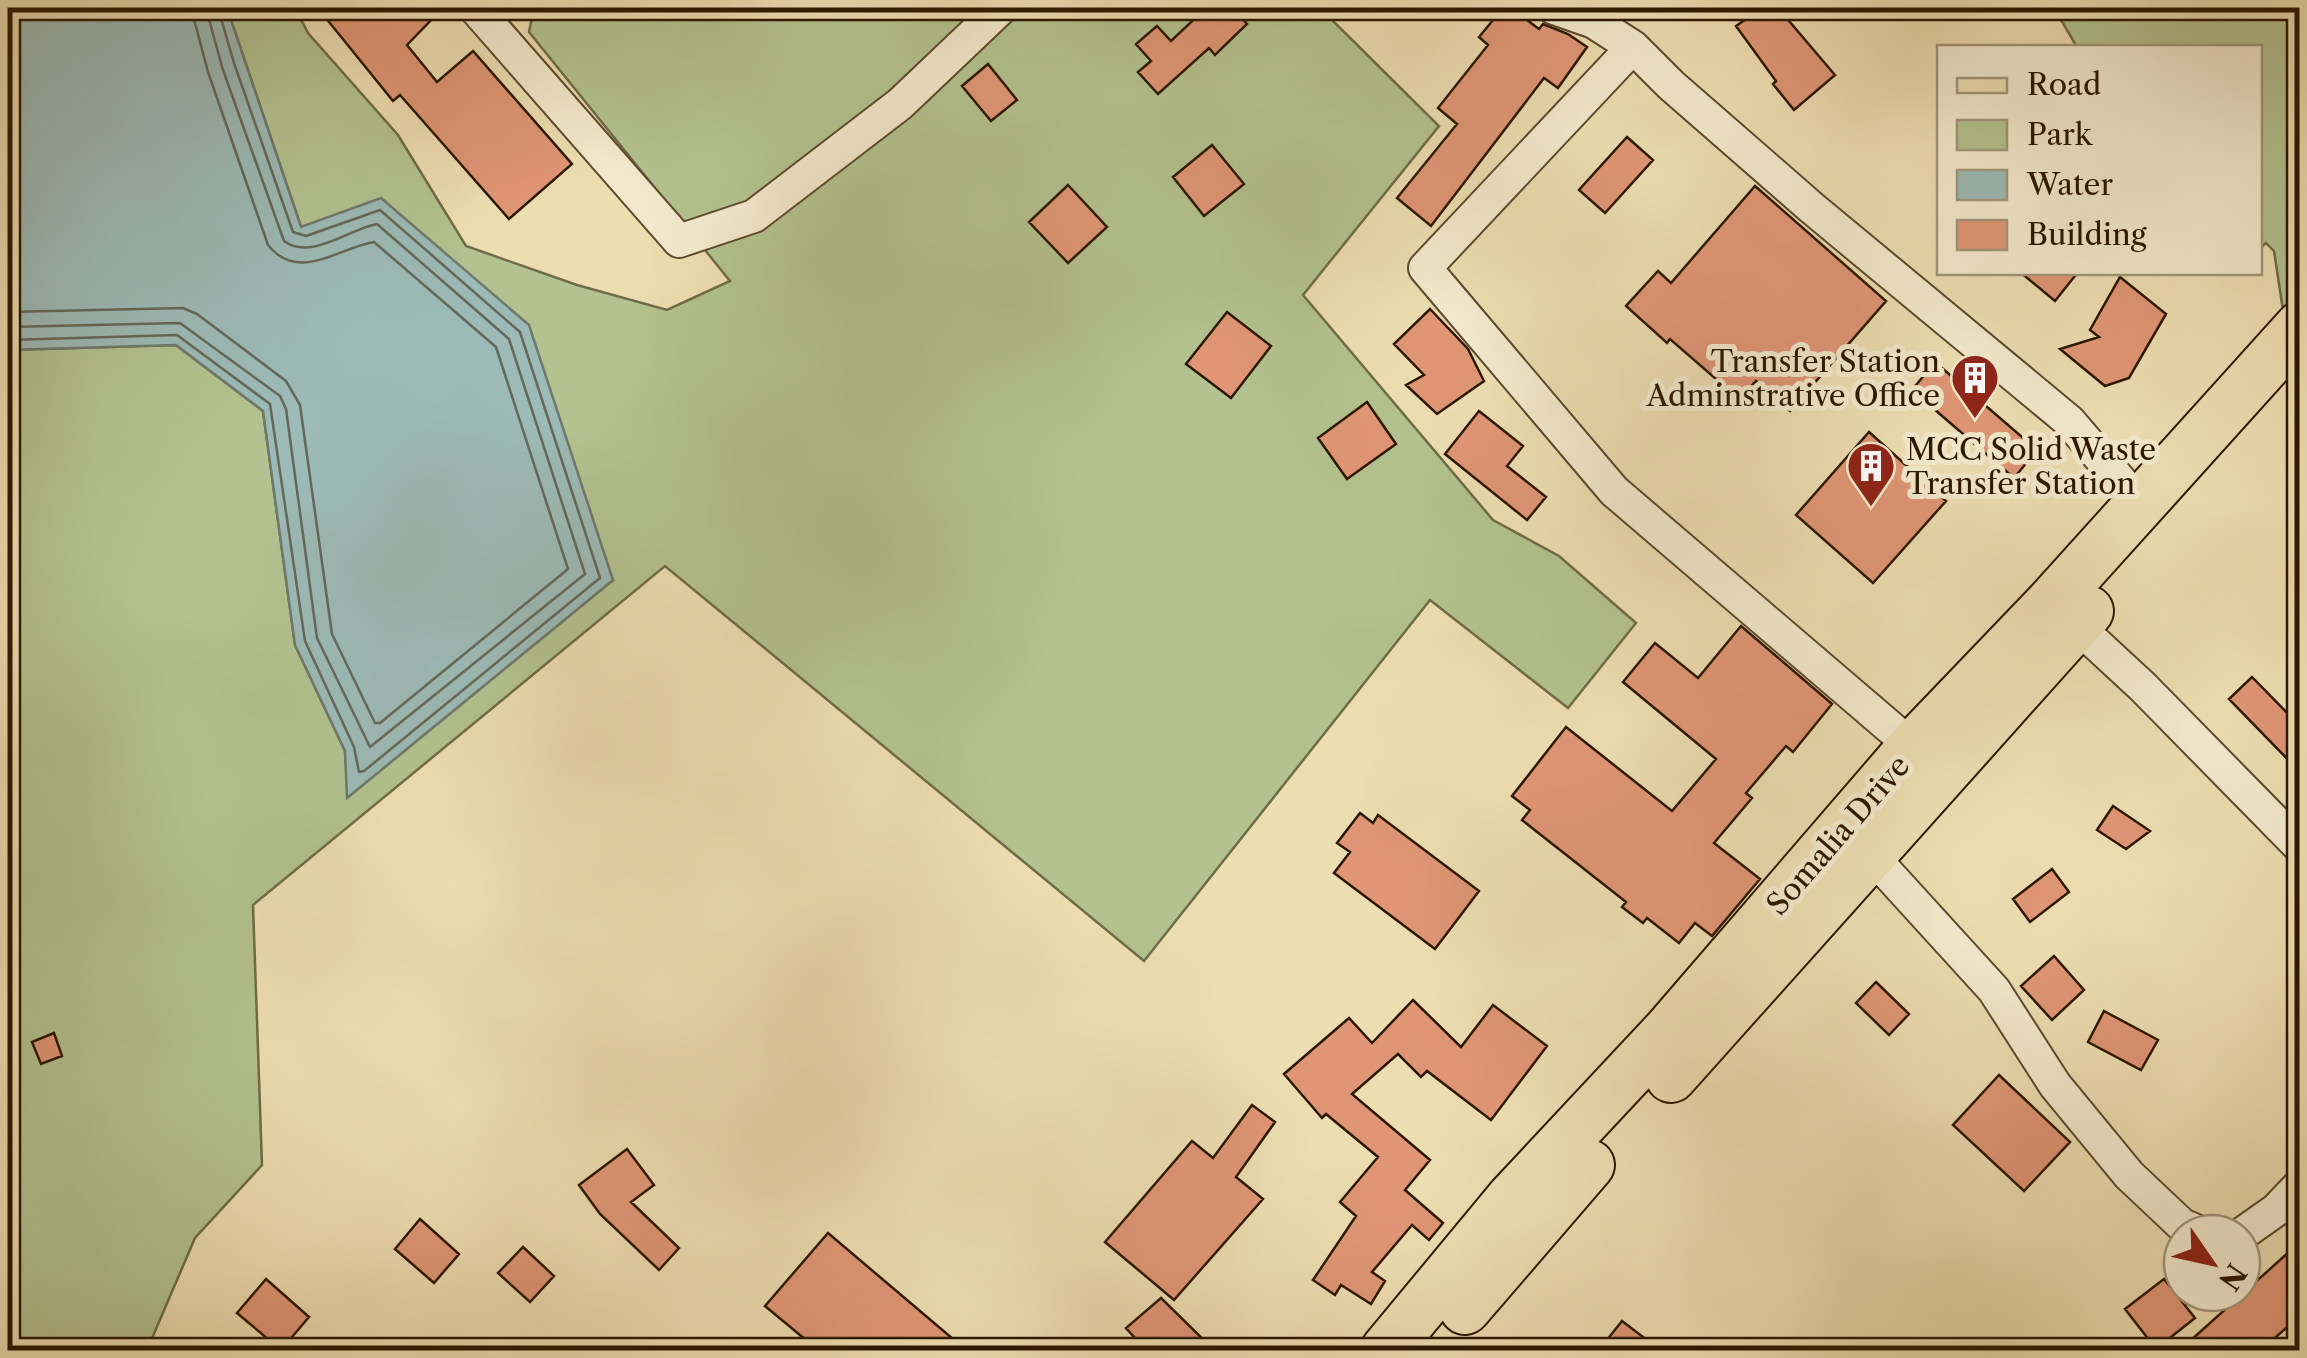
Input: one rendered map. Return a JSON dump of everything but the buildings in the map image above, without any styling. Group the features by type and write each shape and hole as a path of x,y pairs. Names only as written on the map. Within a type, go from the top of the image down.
{"main road":[{"name":"Somalia Drive","path":"1386,1350 1512,1198 1669,1030 1914,747 2300,327"},
{"name":"Somalia Drive","path":"1429,1350 1561,1194 1872,855 2300,365"}],"street":[{"path":"475,8 680,241 754,216 900,104 1001,8"},
{"path":"1554,8 1594,22 1633,47 1812,208 2070,422 2140,504"},
{"path":"1633,47 1425,268 1614,491 1914,747"},
{"path":"2076,625 2300,846"},
{"path":"1872,855 1994,990 2055,1084 2129,1175 2169,1213"},
{"path":"2262,1220 2300,1185"}],"green space":[{"path":"227,8 295,8 308,33 398,135 466,246 577,285 667,310 730,281 529,32 534,8 1320,8 1439,126 1303,295 1493,520 1559,556 1636,623 1568,708 1430,600 1144,961 665,566 253,905 262,1165 195,1238 147,1350 8,1350 8,350 176,345 263,411 295,645 345,751 348,797 613,580 301,227"},
{"path":"2054,8 2299,8 2299,415 2274,251 2266,243 2262,246 2262,45 2076,45"}],"water":[{"path":"8,8 227,8 301,227 381,198 529,325 613,580 347,798 345,751 295,645 263,411 176,345 8,350"}],"place":[{"name":"Transfer Station Adminstrative Office","path":"1975,420"},
{"name":"MCC Solid Waste Transfer Station","path":"1871,508"}]}
